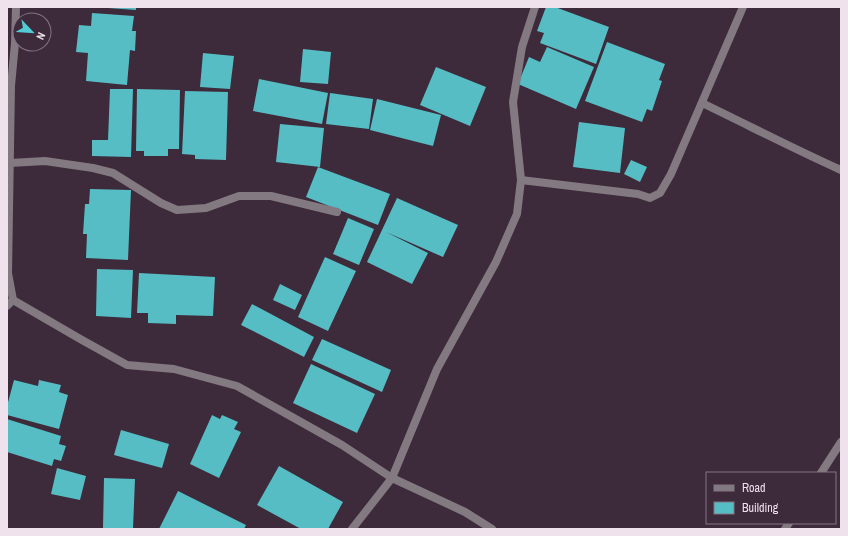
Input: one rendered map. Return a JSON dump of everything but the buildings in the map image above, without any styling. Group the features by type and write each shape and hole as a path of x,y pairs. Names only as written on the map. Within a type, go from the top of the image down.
{"street":[{"path":"16,7 15,43 9,88 10,163 8,273 10,303 127,365 174,369 237,386 342,445 392,478 465,512 492,529"},
{"path":"352,529 392,478 437,369 496,262 517,214 521,180 514,102 522,47 534,7"},
{"path":"521,180 638,194 650,198 660,193 671,174 743,7"},
{"path":"702,103 841,170"},
{"path":"10,163 45,161 93,168 113,174 161,203 176,210 206,208 239,196 271,196 337,212"},
{"path":"822,472 841,442"}]}
